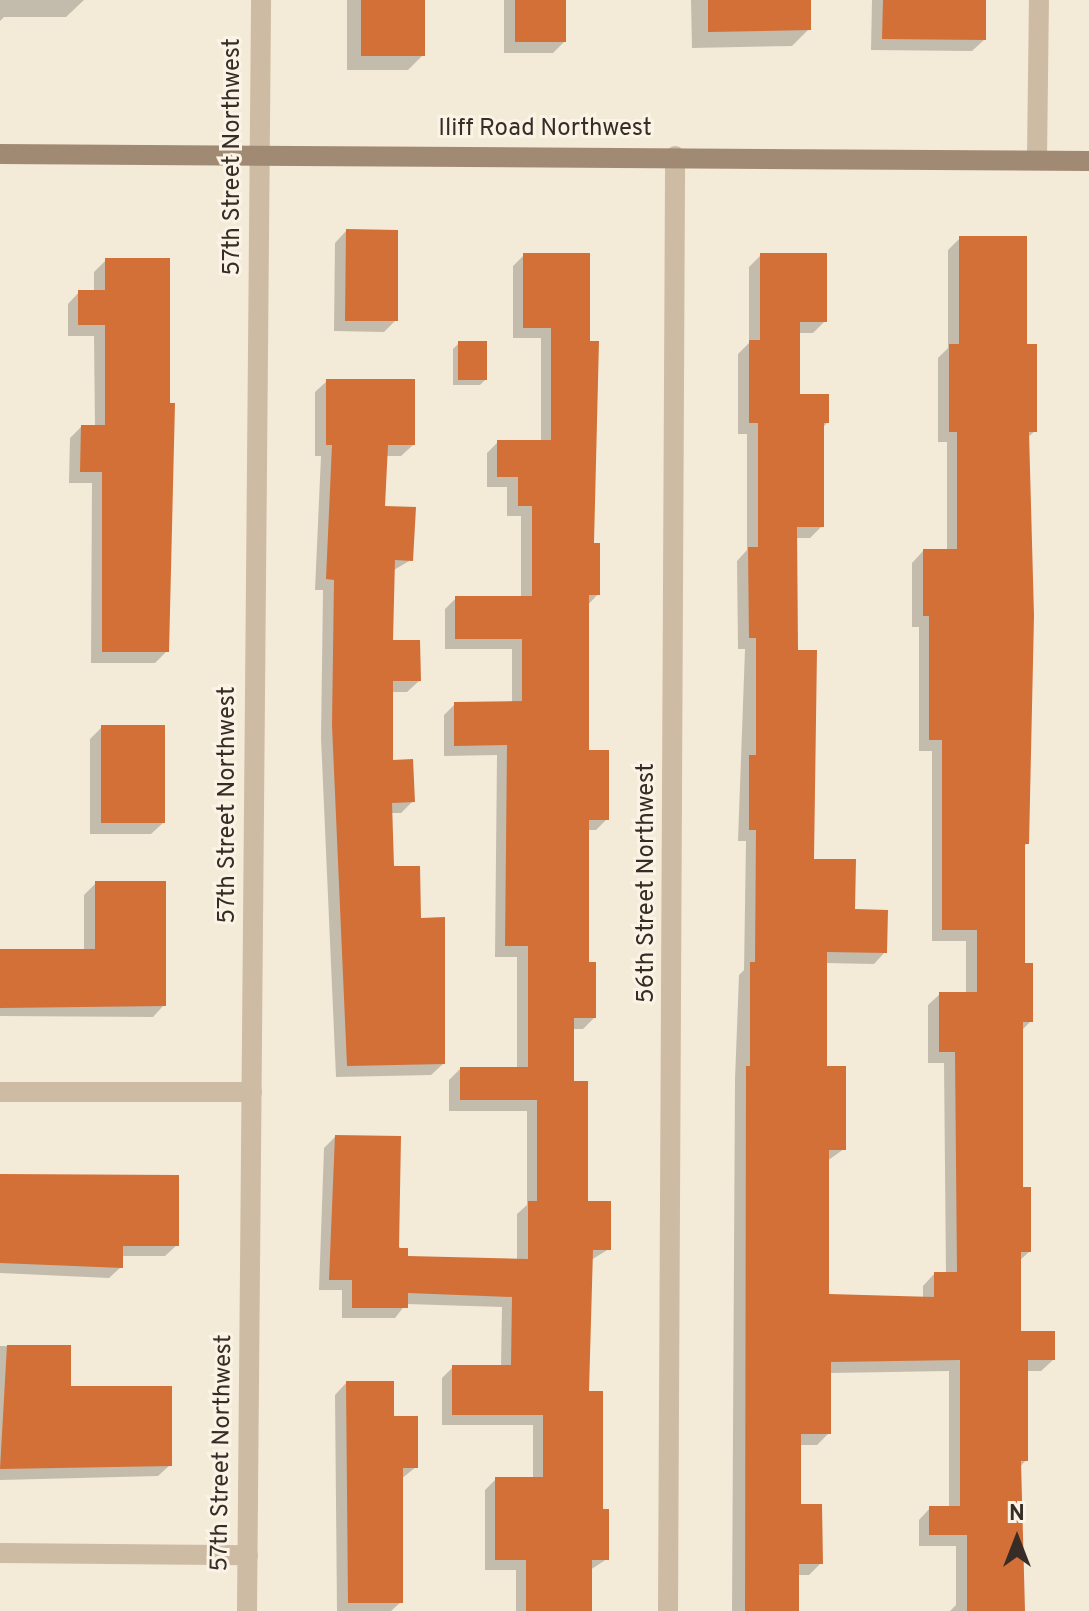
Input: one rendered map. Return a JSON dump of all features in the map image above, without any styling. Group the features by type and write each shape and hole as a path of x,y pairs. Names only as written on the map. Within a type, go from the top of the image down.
{"main road":[{"name":"Iliff Road Northwest","path":"0,154 1089,161"}],"street":[{"name":"57th Street Northwest","path":"247,1611 261,0"},
{"path":"1037,159 1039,0"},
{"name":"56th Street Northwest","path":"668,1611 675,156"},
{"path":"0,1092 252,1092"},
{"path":"0,1553 248,1555"}],"building":[{"path":"361,0 425,0 425,56 361,56"},
{"path":"515,0 566,0 566,42 515,42"},
{"path":"708,0 811,0 811,30 708,32"},
{"path":"883,0 986,0 986,40 882,39"},
{"path":"346,229 398,230 398,321 345,321"},
{"path":"959,236 1027,236 1027,344 1037,344 1037,432 1029,432 1034,616 1029,844 1025,844 1025,963 1033,963 1033,1022 1023,1022 1023,1187 1031,1187 1031,1252 1021,1252 1021,1331 1055,1331 1055,1360 1028,1360 1028,1461 1021,1461 1025,1611 967,1611 967,1535 929,1535 929,1506 960,1506 960,1360 831,1362 831,1434 801,1434 801,1504 822,1504 823,1564 799,1564 799,1611 745,1611 746,1066 750,1066 750,962 755,962 756,830 749,830 749,755 756,755 756,638 749,638 748,547 758,547 758,423 749,423 749,340 760,340 760,253 827,253 827,322 800,322 800,394 829,394 829,423 824,423 824,527 797,527 798,650 817,650 814,859 856,859 855,909 888,910 887,953 827,952 827,1066 846,1066 846,1150 829,1150 829,1294 934,1297 934,1272 957,1272 955,1052 939,1052 939,992 977,992 977,930 942,930 942,740 929,740 929,616 923,616 923,549 957,549 957,432 949,432 949,344 959,344"},
{"path":"523,253 590,253 590,341 599,341 594,543 600,543 600,595 589,595 589,750 609,750 609,820 589,820 589,962 596,962 596,1018 574,1018 574,1081 588,1081 588,1201 611,1201 611,1250 593,1250 589,1391 603,1391 603,1509 609,1509 609,1560 592,1560 592,1611 526,1611 526,1560 495,1560 495,1477 543,1477 543,1415 452,1415 452,1365 511,1365 512,1297 408,1293 408,1308 352,1308 352,1280 329,1280 335,1135 401,1136 399,1248 408,1248 408,1256 528,1259 528,1201 537,1201 537,1100 460,1100 460,1067 528,1067 528,946 505,946 507,745 454,746 454,702 522,701 522,639 455,639 455,596 532,596 532,506 518,506 518,477 497,477 497,440 551,440 551,328 523,328"},
{"path":"105,258 170,258 170,403 175,403 169,652 102,652 102,472 80,472 81,425 105,425 105,325 78,325 78,290 105,290"},
{"path":"458,341 487,341 487,380 458,380"},
{"path":"326,379 415,379 415,445 388,445 385,506 416,507 413,561 395,560 393,640 420,640 421,681 393,681 393,760 413,759 415,802 392,803 394,866 420,866 421,918 445,917 445,1064 347,1066 332,725 334,580 326,579 332,445 326,445"},
{"path":"101,725 165,725 165,823 101,823"},
{"path":"95,881 166,881 166,1006 0,1008 0,949 95,949"},
{"path":"0,1174 179,1175 179,1246 123,1246 123,1268 0,1263"},
{"path":"7,1345 71,1345 71,1386 172,1386 172,1466 0,1469"},
{"path":"346,1381 394,1381 394,1416 418,1416 418,1468 403,1468 403,1603 348,1603"}]}
